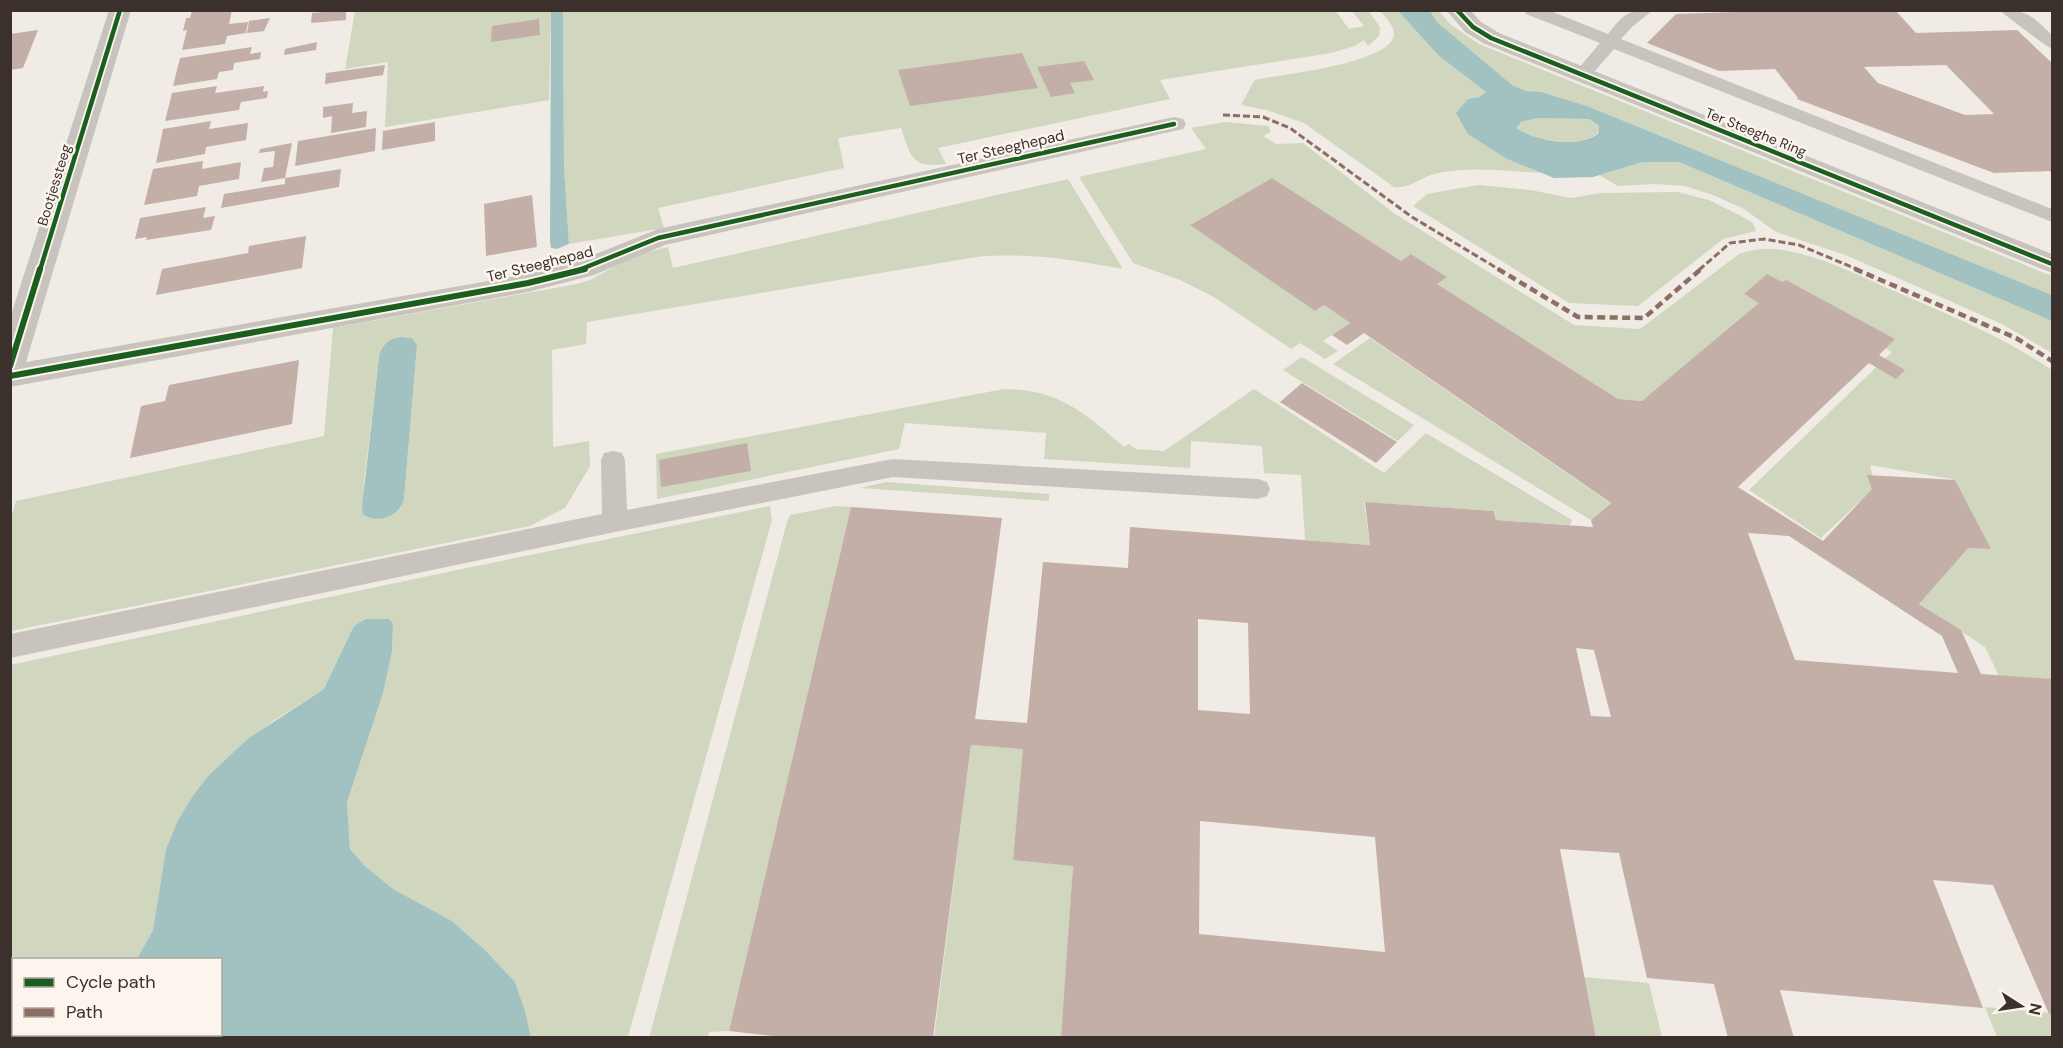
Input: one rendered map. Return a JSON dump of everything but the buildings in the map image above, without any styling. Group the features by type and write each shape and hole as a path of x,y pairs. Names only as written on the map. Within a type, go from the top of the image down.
{"street":[{"name":"Bootjessteeg","path":"10,366 120,10"},
{"name":"Ter Steeghe Ring","path":"1457,10 1473,27 1491,38 2052,264"},
{"name":"Ter Steeghepad","path":"10,376 528,283 584,269 658,238 1174,124"}],"lane":[{"path":"1532,10 2052,216"},
{"path":"1582,75 1626,23 1644,10"},
{"path":"2008,10 2032,25 2052,44"},
{"path":"613,460 615,522"},
{"path":"10,646 615,522 893,468 1258,489"}],"green space":[{"path":"1335,10 1349,29 1364,26 1352,11 1368,10 1380,27 1379,36 1368,46 1364,40 1355,46 1331,53 1160,80 1170,99 938,148 946,164 926,164 914,159 907,147 901,128 838,138 844,168 658,208 664,228 569,244 564,167 563,11"},
{"path":"355,11 551,11 549,100 385,127 388,62 345,69"},
{"path":"1380,11 1398,11 1439,56 1486,92 1479,97 1468,99 1507,159 1542,173 1490,170 1451,171 1432,175 1406,186 1394,187 1304,123 1266,110 1241,105 1254,81 1258,79 1334,66 1376,53 1389,44 1394,34 1393,27"},
{"path":"1430,11 1439,11 1450,24 1479,44 2052,276 2052,295 1587,106 1541,92 1526,91 1512,85 1437,22"},
{"path":"1538,118 1589,119 1599,126 1597,134 1588,139 1567,142 1545,140 1515,128 1521,122"},
{"path":"1225,122 1268,126 1271,132 1263,136 1276,144 1303,143 1395,214 1574,325 1640,329 1739,254 1775,249 1805,255 1849,271 1974,326 2052,370 2052,687 2000,678 1985,647 1914,600 1970,541 1952,479 1870,465 1875,487 1821,538 1749,490 1892,352 1781,288 1642,401 1618,399 1437,284 1446,276 1411,254 1401,261 1272,178 1191,224 1315,311 1324,305 1350,323 1323,341 1338,351 1325,359 1300,343 1291,349 1214,297 1180,280 1133,263 1079,177 1206,149 1191,128"},
{"path":"1643,162 1679,162 2052,321 2052,353 2004,325 1848,256 1776,232 1744,209 1713,195 1685,186 1656,184 1618,186 1599,175"},
{"path":"1068,179 1123,269 1032,256 976,257 587,322 586,344 552,350 553,447 589,441 590,466 565,508 530,526 11,631 10,521 16,501 324,436 333,328 577,284 590,280 636,255 668,247 673,268","holes":["412,338 417,345 404,499 399,509 390,516 368,517 364,482 379,357 384,346 393,339"]},
{"path":"1478,185 1530,190 1571,198 1601,193 1678,192 1709,200 1739,215 1753,223 1756,231 1723,239 1638,306 1569,303 1413,206 1427,194"},
{"path":"1370,338 1610,503 1591,520 1333,364"},
{"path":"1302,357 1414,425 1398,441 1283,370"},
{"path":"1004,389 1023,390 1056,398 1097,424 1124,447 1129,444 1136,449 1164,451 1254,389 1384,473 1426,433 1572,520 1570,525 1496,520 1495,511 1364,502 1370,545 1305,540 1301,475 1264,473 1262,446 1191,441 1190,468 1044,459 1046,433 905,423 899,449 657,499 656,454"},
{"path":"886,482 1049,494 1049,501 860,488"},
{"path":"770,506 772,520 628,1037 531,1037 515,982 485,950 452,921 393,889 365,866 350,849 347,804 383,693 392,652 393,624 333,673 324,689 270,723 208,776 178,820 166,849 153,930 138,958 12,958 12,1036 98,1037 11,1037 10,665"},
{"path":"836,506 851,507 729,1031 709,1032 708,1037 649,1038 787,522 790,515"},
{"path":"971,745 1024,748 1013,859 1073,866 1062,1037 934,1038"},
{"path":"1583,977 1649,983 1662,1037 1596,1037"},
{"path":"1985,1007 2052,1013 2052,1037 1997,1037"}],"water":[{"path":"551,11 563,11 564,167 569,244 557,249 551,248 550,242"},
{"path":"1398,11 1430,11 1437,22 1512,85 1526,91 1541,92 1587,106 2052,295 2052,321 1679,162 1643,162 1593,177 1554,178 1507,159 1468,134 1456,113 1468,99 1479,97 1486,92 1439,56","holes":["1538,118 1589,119 1599,126 1598,134 1579,141 1545,140 1516,128 1521,122"]},
{"path":"401,337 412,338 417,345 404,499 402,505 393,514 375,519 363,514 362,507 379,357 386,343"},
{"path":"366,619 389,619 393,624 392,652 383,693 347,803 350,849 365,866 393,889 452,921 485,950 515,982 531,1037 98,1037 222,1036 222,958 138,958 153,930 166,849 178,820 208,776 249,738 324,689 354,626"}],"marked path":[{"path":"1223,115 1263,117 1290,128 1412,217 1578,317 1644,318 1730,243 1764,239 1799,245 1936,303 2016,338 2052,361"}],"cycle path":[{"path":"10,366 120,10"},
{"path":"1457,10 1473,27 1491,38 2052,264"},
{"path":"10,376 528,283 584,269 658,238 1174,124"}]}
